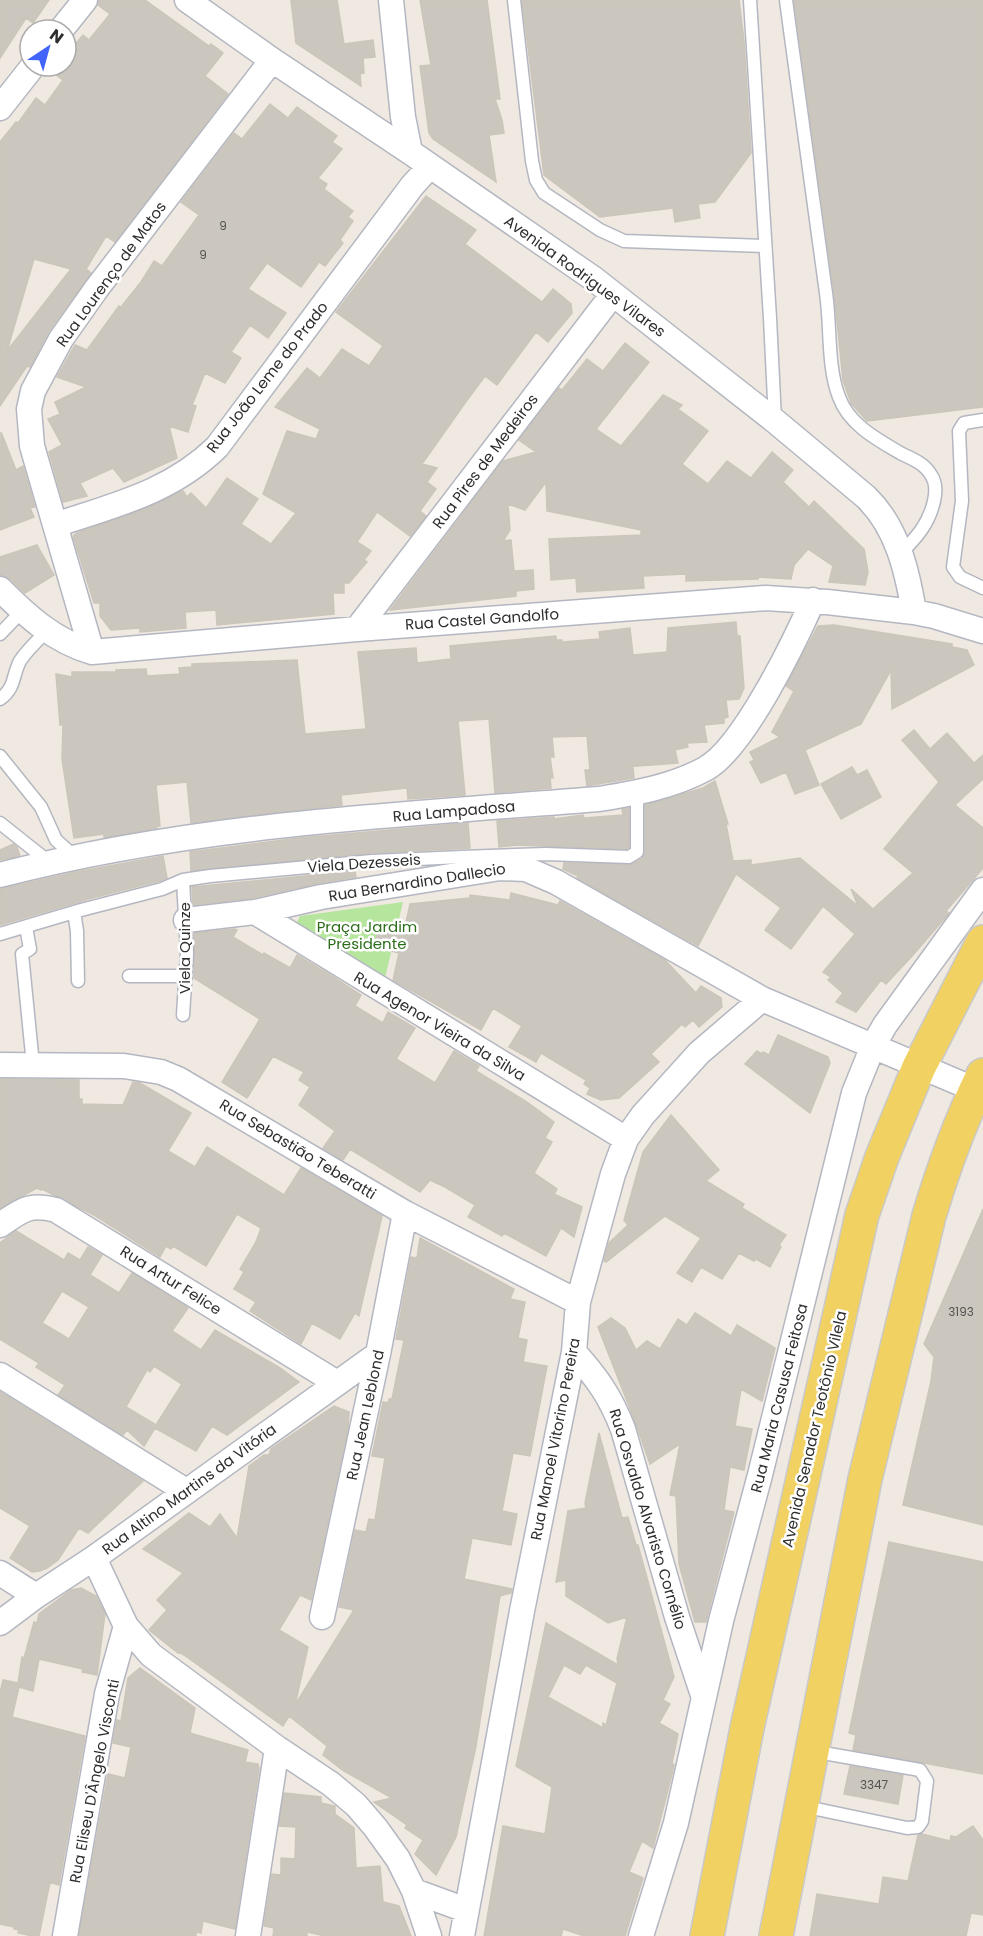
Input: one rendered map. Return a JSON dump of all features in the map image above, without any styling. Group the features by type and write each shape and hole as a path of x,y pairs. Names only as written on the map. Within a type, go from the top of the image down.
{"main road":[{"name":"Avenida Senador Teotônio Vilela","path":"707,1936 754,1694 862,1215 882,1157 919,1067 983,942"},
{"path":"776,1936 865,1479 936,1192 979,1083"}],"street":[{"path":"71,18 85,0"},
{"name":"Avenida Rodrigues Vilares","path":"187,0 613,294 775,421 879,510 887,522 900,554 914,612"},
{"path":"391,0 403,117 420,159"},
{"name":"Rua Lourenço de Matos","path":"92,652 32,446 29,408 33,391 61,339 97,288 272,60"},
{"path":"0,108 24,78"},
{"name":"Rua João Leme do Prado","path":"55,525 143,496 189,471 217,447 412,186 420,159"},
{"name":"Rua Pires de Medeiros","path":"357,629 613,294"},
{"name":"Rua Castel Gandolfo","path":"0,589 47,631 68,644 92,652 765,598 813,600 914,612 983,631"},
{"name":"Rua Lampadosa","path":"0,875 48,862 171,839 346,819 599,799 638,793 676,782 707,768 723,755 757,708 802,626 813,600"},
{"name":"Rua Bernardino Dallecio","path":"186,920 255,912 321,897 517,867 537,872 556,882 762,999 919,1067 979,1083"},
{"name":"Rua Maria Casusa Feitosa","path":"641,1936 675,1823 703,1696 849,1111 873,1046 916,980 983,890"},
{"name":"Rua Agenor Vieira da Silva","path":"255,912 626,1139"},
{"name":"Rua Manoel Vitorino Pereira","path":"462,1936 522,1611 574,1353 578,1302 600,1217 626,1139 655,1100 699,1053 762,999"},
{"name":"Rua Sebastião Teberatti","path":"0,1065 124,1066 161,1072 178,1079 405,1213 578,1302"},
{"name":"Rua Artur Felice","path":"0,1225 24,1209 34,1206 56,1210 337,1383"},
{"name":"Rua Jean Leblond","path":"322,1617 378,1354 405,1213"},
{"name":"Rua Osvaldo Alvaristo Cornélio","path":"574,1353 595,1376 613,1403 623,1429 677,1617 703,1696"},
{"name":"Rua Altino Martins da Vitória","path":"0,1623 378,1354"},
{"path":"0,1375 186,1491"},
{"path":"94,1558 126,1626 151,1655 331,1784 356,1805 398,1859 414,1891 429,1936"},
{"path":"0,1573 36,1596"},
{"name":"Rua Eliseu D'Ângelo Visconti","path":"65,1936 104,1714 126,1626"},
{"path":"248,1936 278,1748"},
{"path":"414,1891 466,1910"}],"lane":[{"path":"514,0 532,161 536,180 544,193 600,230 624,241 765,246"},
{"path":"750,0 775,421"},
{"path":"786,0 828,308 832,368 839,397 847,412 863,430 921,464 931,473 935,482 934,501 926,523 916,538 900,554"},
{"path":"983,420 964,423 959,431 962,501 960,527 953,560 953,567 960,577 983,588"},
{"path":"0,634 22,611"},
{"path":"0,699 12,687 18,664 23,656 47,631"},
{"path":"0,756 41,807 56,840 76,858"},
{"name":"Viela Dezesseis","path":"0,934 162,889 183,880 372,861 546,854 629,857 637,852 638,793"},
{"path":"0,823 48,862"},
{"name":"Viela Quinze","path":"183,880 186,920 183,1015"},
{"path":"74,912 77,931 78,981"},
{"path":"26,927 30,948 22,954 33,1065"},
{"path":"129,976 186,976"},
{"path":"801,1806 906,1828 918,1827 922,1821 927,1781 920,1770 812,1751"}],"green space":[{"name":"Praça Jardim Presidente","path":"403,902 385,978 296,924 300,916"}],"building":[{"path":"0,0 49,0 36,18 18,18 18,30 0,58"},
{"path":"99,0 145,0 209,46 211,44 223,53 205,76 228,94 115,242 106,236 86,269 91,273 49,331 30,367 27,366 0,406 0,142 16,122 18,123 36,98 45,105 63,80 60,78 78,78 78,41 83,35 89,40 110,14 98,5","holes":["34,259 71,269 7,351"]},
{"path":"291,0 337,0 344,44 373,40 375,57 363,58 364,73 360,74 361,86 296,43"},
{"path":"420,0 487,0 500,99 495,99 504,133 489,135 496,182 433,139 429,133 420,66 431,65"},
{"path":"522,0 739,0 751,153 715,202 698,204 700,218 675,222 673,208 600,217 544,175"},
{"path":"794,0 983,0 983,407 867,421 851,403 843,380 834,292"},
{"path":"270,104 288,118 297,107 337,136 332,142 342,149 318,178 327,184 324,189 353,211 348,217 353,221 340,240 343,243 325,266 319,262 301,287 267,263 248,289 286,313 268,338 250,325 231,352 241,358 225,383 205,373 192,405 196,406 188,432 169,426 177,458 124,482 113,468 80,483 87,496 63,502 49,452 62,445 48,419 60,414 55,402 86,387 57,377 75,345 87,350 119,306 121,307 141,282 154,261 162,266 199,215 181,202 234,133 242,139"},
{"path":"426,196 476,230 465,244 542,302 553,289 571,304 572,313 548,342 536,332 497,385 485,376 465,403 422,464 437,468 427,482 436,489 420,511 426,516 410,536 377,512 357,542 371,551 364,560 367,562 349,583 344,583 344,593 333,593 334,614 217,625 216,610 185,612 186,628 140,632 140,628 111,630 100,616 100,603 94,603 73,536 147,508 183,491 187,497 191,493 206,508 227,478 258,499 241,524 271,544 296,513 263,494 287,431 316,439 320,429 275,407 307,368 320,378 342,349 369,366 383,346 336,312"},
{"path":"625,343 649,362 596,429 621,446 663,395 682,405 678,409 708,431 682,464 708,484 727,461 751,478 772,452 793,470 783,482 809,507 814,501 864,549 868,572 865,585 829,582 833,566 808,549 794,565 791,579 759,577 758,579 686,581 686,574 643,576 644,588 577,592 576,578 551,580 549,539 641,535 641,530 547,511 546,482 525,510 508,504 510,530 503,541 511,540 514,571 533,570 534,589 516,591 516,596 390,610 503,461 536,452 519,440 559,388 562,390 587,359 603,371"},
{"path":"1,432 16,470 23,466 35,507 30,508 34,517 0,530"},
{"path":"37,545 54,575 25,593 10,579 0,575 0,557"},
{"path":"736,622 737,635 740,636 744,688 739,699 726,700 728,717 724,718 724,723 704,725 707,742 687,743 688,747 675,750 678,763 624,767 633,768 634,778 587,786 585,770 590,770 587,736 552,737 554,757 550,757 553,778 550,777 551,788 495,793 489,719 458,721 465,795 408,799 407,788 341,795 342,805 191,823 187,782 156,785 160,826 157,828 104,838 104,834 74,838 62,759 63,725 60,725 56,674 72,677 72,672 146,669 147,676 180,674 179,668 192,667 192,664 297,660 305,734 366,729 358,652 416,648 417,663 451,659 450,646 556,636 556,640 562,640 562,642 600,639 599,632 630,628 633,655 667,652 668,628"},
{"path":"834,625 952,644 952,647 967,650 974,665 892,709 891,670 861,724 805,750 819,785 795,794 786,772 761,783 750,762 754,760 750,752 780,737 772,732 794,691 786,686 818,626"},
{"path":"914,730 930,749 947,733 974,763 983,755 983,779 955,805 983,828 983,868 946,911 949,913 913,955 886,984 881,980 856,1012 836,1002 843,993 828,980 831,977 823,972 855,934 823,906 791,949 765,930 781,908 736,874 698,946 563,869 564,863 633,864 642,859 645,853 645,805 703,788 715,781 728,824 726,824 733,861 751,860 751,865 800,858 858,906 851,889 873,909 913,873 884,849 939,782 902,740"},
{"path":"852,767 857,775 867,770 881,797 841,819 821,784"},
{"path":"629,808 629,847 627,849 516,845 499,847 497,821 554,817 554,819 583,815 584,818 623,815 622,809"},
{"path":"468,823 470,848 371,853 191,871 190,852 299,838"},
{"path":"13,844 17,847 20,856 0,860 0,850"},
{"path":"163,856 167,878 0,925 0,889"},
{"path":"355,871 356,877 253,898 193,905 192,887"},
{"path":"511,893 558,905 560,901 665,960 696,993 701,986 721,998 722,1007 699,1027 693,1020 685,1027 682,1024 651,1054 659,1062 619,1098 601,1100 587,1094 590,1088 584,1084 586,1080 541,1053 536,1062 509,1047 522,1026 493,1008 481,1030 393,980 399,953 374,947 378,930 390,932 390,928 404,932 410,904 470,898 470,895 510,900"},
{"path":"237,930 233,937 263,955 264,953 290,968 297,955 330,975 361,995 355,1006 383,1023 388,1012 415,1028 396,1059 435,1083 454,1051 479,1066 476,1071 527,1102 554,1122 545,1138 552,1142 534,1173 557,1189 554,1194 582,1207 574,1237 561,1228 546,1256 468,1217 475,1205 445,1187 430,1180 420,1192 350,1149 343,1160 323,1148 335,1131 299,1105 310,1087 299,1080 304,1072 273,1056 247,1098 222,1082 260,1019 194,978 194,933"},
{"path":"778,1035 828,1057 830,1063 810,1113 745,1064 757,1051 769,1055"},
{"path":"0,1079 79,1080 79,1099 82,1099 82,1104 123,1105 133,1082 140,1083 191,1113 168,1151 195,1167 207,1147 284,1195 301,1168 382,1216 359,1316 355,1313 340,1339 312,1323 301,1344 250,1311 256,1302 234,1289 244,1272 240,1269 256,1242 261,1228 237,1214 206,1266 173,1246 171,1249 166,1246 160,1257 94,1215 42,1189 37,1188 0,1208"},
{"path":"671,1115 719,1170 706,1181 744,1204 742,1208 786,1235 770,1267 739,1253 722,1279 701,1267 692,1282 677,1273 701,1238 665,1216 606,1262 604,1261 609,1243 628,1225 624,1220 643,1152"},
{"path":"983,1209 983,1525 903,1505 931,1381 934,1357 924,1344"},
{"path":"16,1231 64,1260 68,1253 80,1260 88,1247 102,1255 90,1275 119,1293 132,1273 188,1308 172,1331 201,1350 215,1330 280,1368 299,1382 227,1435 212,1426 196,1451 155,1428 144,1446 127,1430 123,1435 58,1395 65,1385 36,1367 39,1363 0,1339 0,1243","holes":["62,1291 89,1307 69,1339 42,1323","154,1366 182,1384 156,1425 126,1407 147,1370 150,1372"]},
{"path":"420,1238 514,1289 510,1299 525,1302 518,1338 527,1340 523,1362 547,1366 530,1456 513,1453 502,1511 517,1514 511,1545 472,1538 464,1579 512,1589 511,1593 500,1596 476,1746 456,1837 436,1875 415,1854 423,1840 405,1828 407,1825 374,1802 392,1798 344,1771 323,1755 327,1746 289,1716 283,1726 178,1653 149,1630 167,1610 157,1600 183,1573 143,1549 189,1513 210,1527 220,1514 237,1538 249,1466 264,1455 269,1455 271,1449 334,1406 349,1412 348,1428 311,1600 300,1595 279,1630 308,1647 295,1705 354,1610 339,1607 355,1530 366,1532 369,1519 375,1520 385,1458 372,1456 383,1402 388,1403 389,1399 392,1399 404,1340 396,1339 411,1257 417,1258"},
{"path":"695,1313 731,1336 737,1325 775,1348 762,1401 741,1389 735,1426 752,1429 744,1470 730,1467 724,1510 734,1512 706,1622 695,1622 679,1564 676,1496 670,1495 680,1444 650,1464 598,1327 611,1318 625,1328 636,1350 647,1341 660,1349 678,1319 687,1325"},
{"path":"0,1392 143,1481 88,1533 79,1528 58,1560 40,1571 32,1572 10,1558 30,1526 0,1508"},
{"path":"599,1433 622,1518 628,1517 636,1545 638,1545 674,1677 663,1700 670,1704 659,1723 678,1734 672,1774 653,1848 642,1841 629,1872 643,1878 625,1936 584,1936 563,1929 561,1936 484,1936 503,1826 545,1834 552,1787 516,1766 546,1623 618,1665 617,1659 627,1617 608,1623 566,1596 566,1580 556,1582 568,1511 586,1508 585,1503","holes":["564,1665 580,1674 586,1665 617,1683 606,1725 603,1723 603,1728 548,1697"]},
{"path":"889,1542 983,1562 983,1774 853,1750 856,1735 849,1733"},
{"path":"81,1588 96,1596 105,1614 97,1675 82,1672 83,1669 39,1659 33,1691 19,1687 12,1717 85,1736 59,1885 50,1882 39,1936 33,1936 18,1933 19,1930 14,1927 0,1924 0,1693 3,1680 18,1683 22,1657 24,1658 34,1622 37,1623 39,1614 71,1590"},
{"path":"140,1668 195,1708 190,1733 248,1750 245,1762 258,1764 235,1929 203,1921 201,1933 196,1932 196,1936 79,1936 108,1774 125,1778 131,1747 113,1743 117,1720 121,1721 128,1678"},
{"path":"850,1766 903,1775 898,1804 844,1794"},
{"path":"284,1793 321,1797 321,1803 335,1806 335,1814 354,1828 356,1868 380,1866 383,1902 399,1906 411,1936 325,1936 307,1932 307,1936 273,1936 274,1928 264,1926 272,1874 281,1875 281,1858 295,1859 296,1827 279,1826"},
{"path":"973,1826 983,1840 983,1915 971,1913 966,1936 810,1936 817,1894 879,1904 883,1877 908,1881 918,1835 950,1841 951,1836 956,1837"}]}
